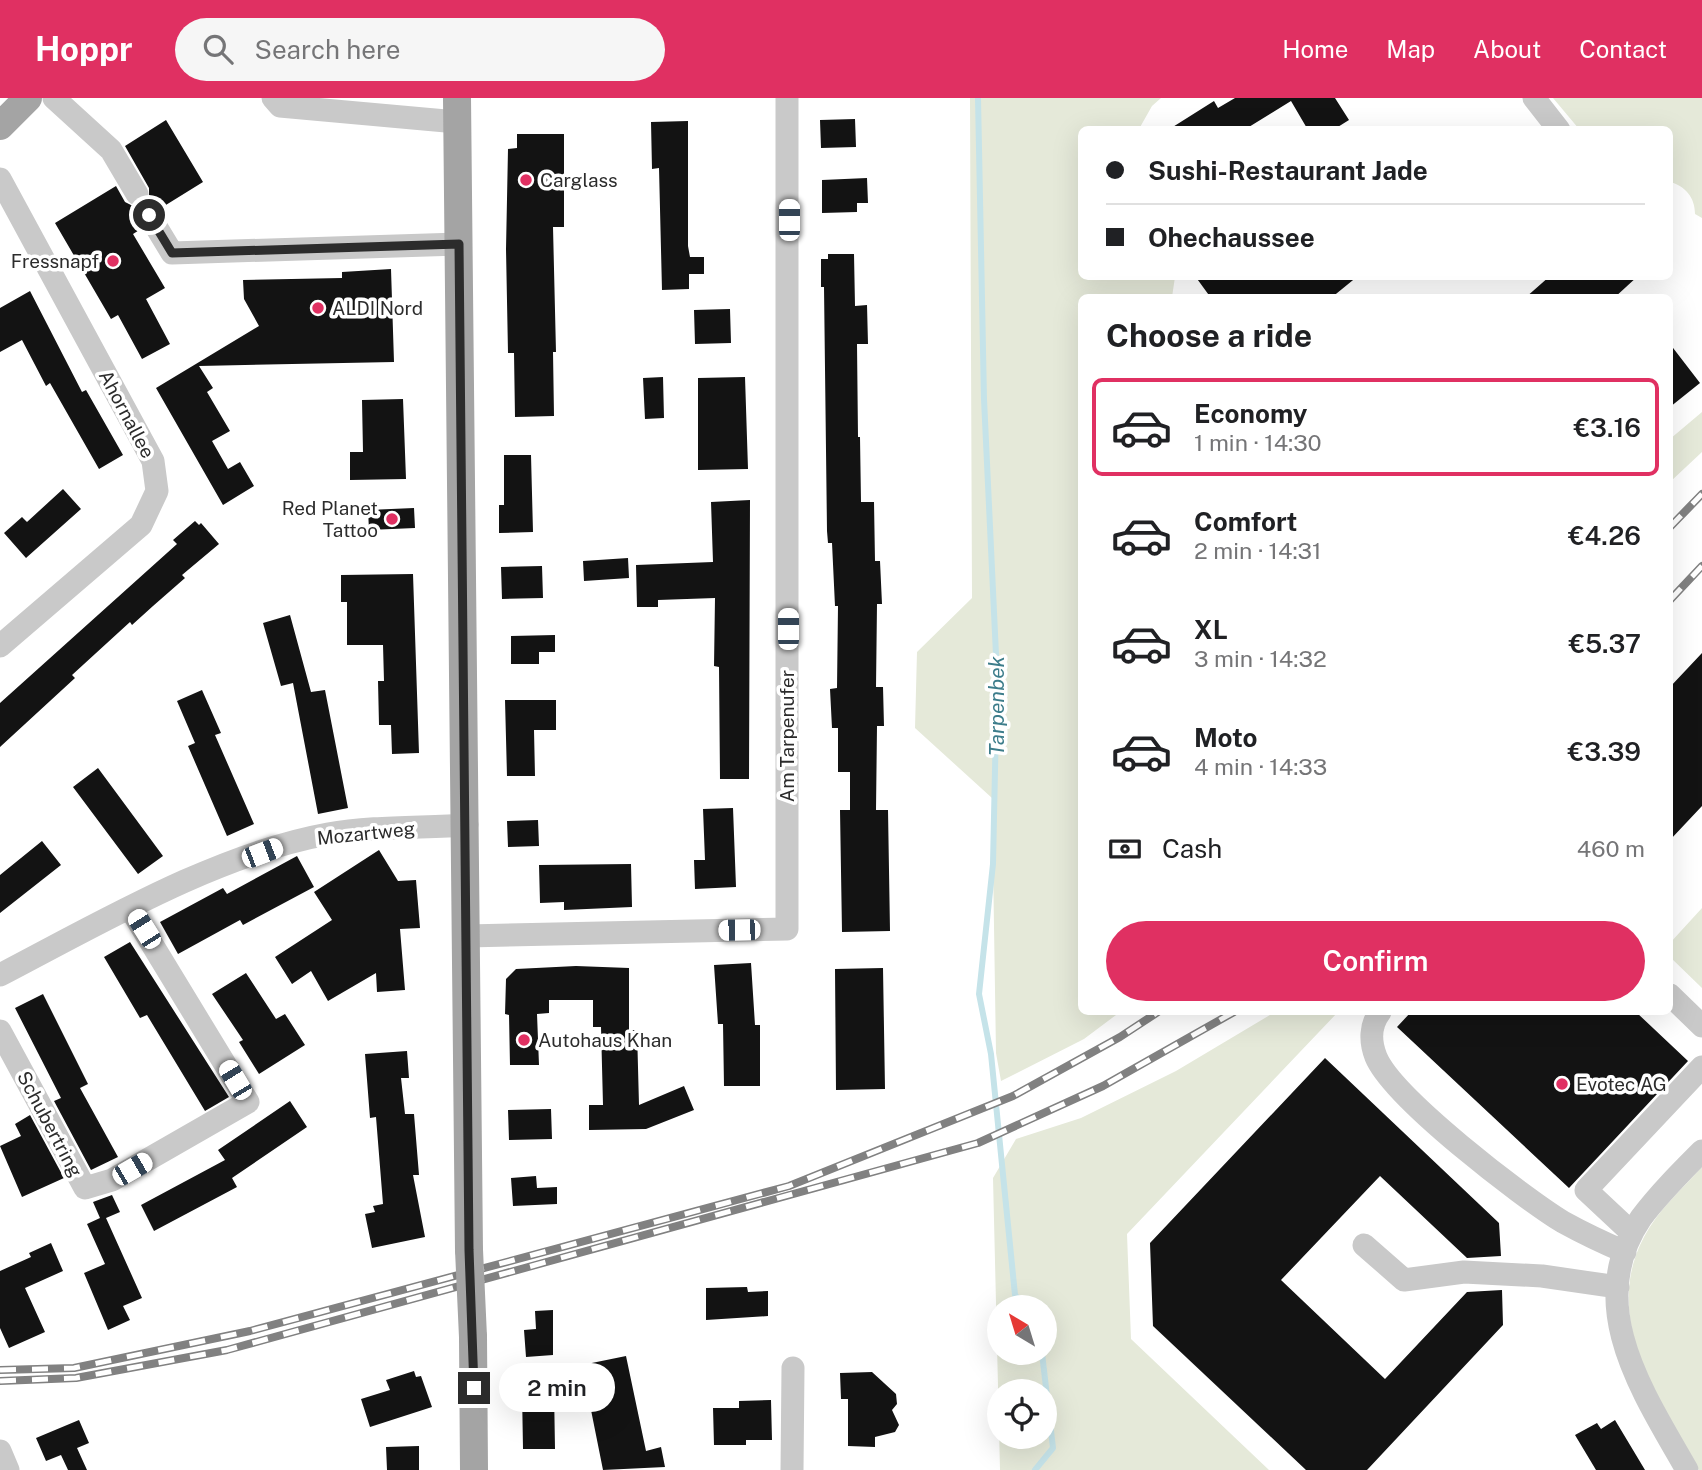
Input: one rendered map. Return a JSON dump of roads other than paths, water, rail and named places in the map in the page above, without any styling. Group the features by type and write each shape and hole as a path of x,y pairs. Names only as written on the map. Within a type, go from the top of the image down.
{"main road":[{"path":"0,126 28,98"},
{"path":"457,110 467,825 469,1250 474,1470"}],"street":[{"path":"54,98 111,150 137,194"},
{"path":"273,98 280,106 457,110"},
{"name":"Am Tarpenufer","path":"467,936 787,929 787,98"},
{"path":"1534,98 1556,126"},
{"name":"Ahornallee","path":"0,179 153,461 158,491 141,525 0,646"},
{"path":"149,215 172,253 459,244"},
{"name":"Mozartweg","path":"0,975 194,878 284,844 330,834 467,825"},
{"name":"Schubertring","path":"0,1031 85,1188 112,1180 248,1102 130,908"},
{"path":"1673,998 1702,1026"},
{"path":"1378,1015 1373,1023 1372,1041 1380,1065 1397,1085 1468,1151 1536,1203 1587,1235 1629,1243"},
{"path":"1629,1243 1586,1190 1702,1066"},
{"path":"1688,1470 1628,1361 1618,1316 1618,1287 1629,1243 1657,1199 1702,1151"},
{"path":"1364,1245 1404,1280 1464,1272 1542,1276 1618,1287"},
{"path":"792,1470 793,1368"},
{"path":"0,1451 8,1470"}],"waterway":[{"name":"Tarpenbek","path":"978,98 984,399 997,676 993,864 979,994 991,1054 1015,1295"},
{"name":"Tarpenbek","path":"1035,1470 1053,1448 1043,1365"}],"railway":[{"path":"1673,524 1702,494"},
{"path":"1673,597 1702,566"},
{"path":"0,1370 74,1368 250,1331 789,1186 1013,1096 1120,1037 1153,1015"},
{"path":"0,1381 76,1378 227,1350 978,1143 1103,1086 1229,1015"}],"place":[{"name":"Carglass","path":"526,180"},
{"name":"Fressnapf","path":"113,261"},
{"name":"ALDI Nord","path":"318,308"},
{"name":"Red Planet Tattoo","path":"392,519"},
{"name":"Autohaus Khan","path":"524,1040"},
{"name":"Evotec AG","path":"1562,1084"}]}
